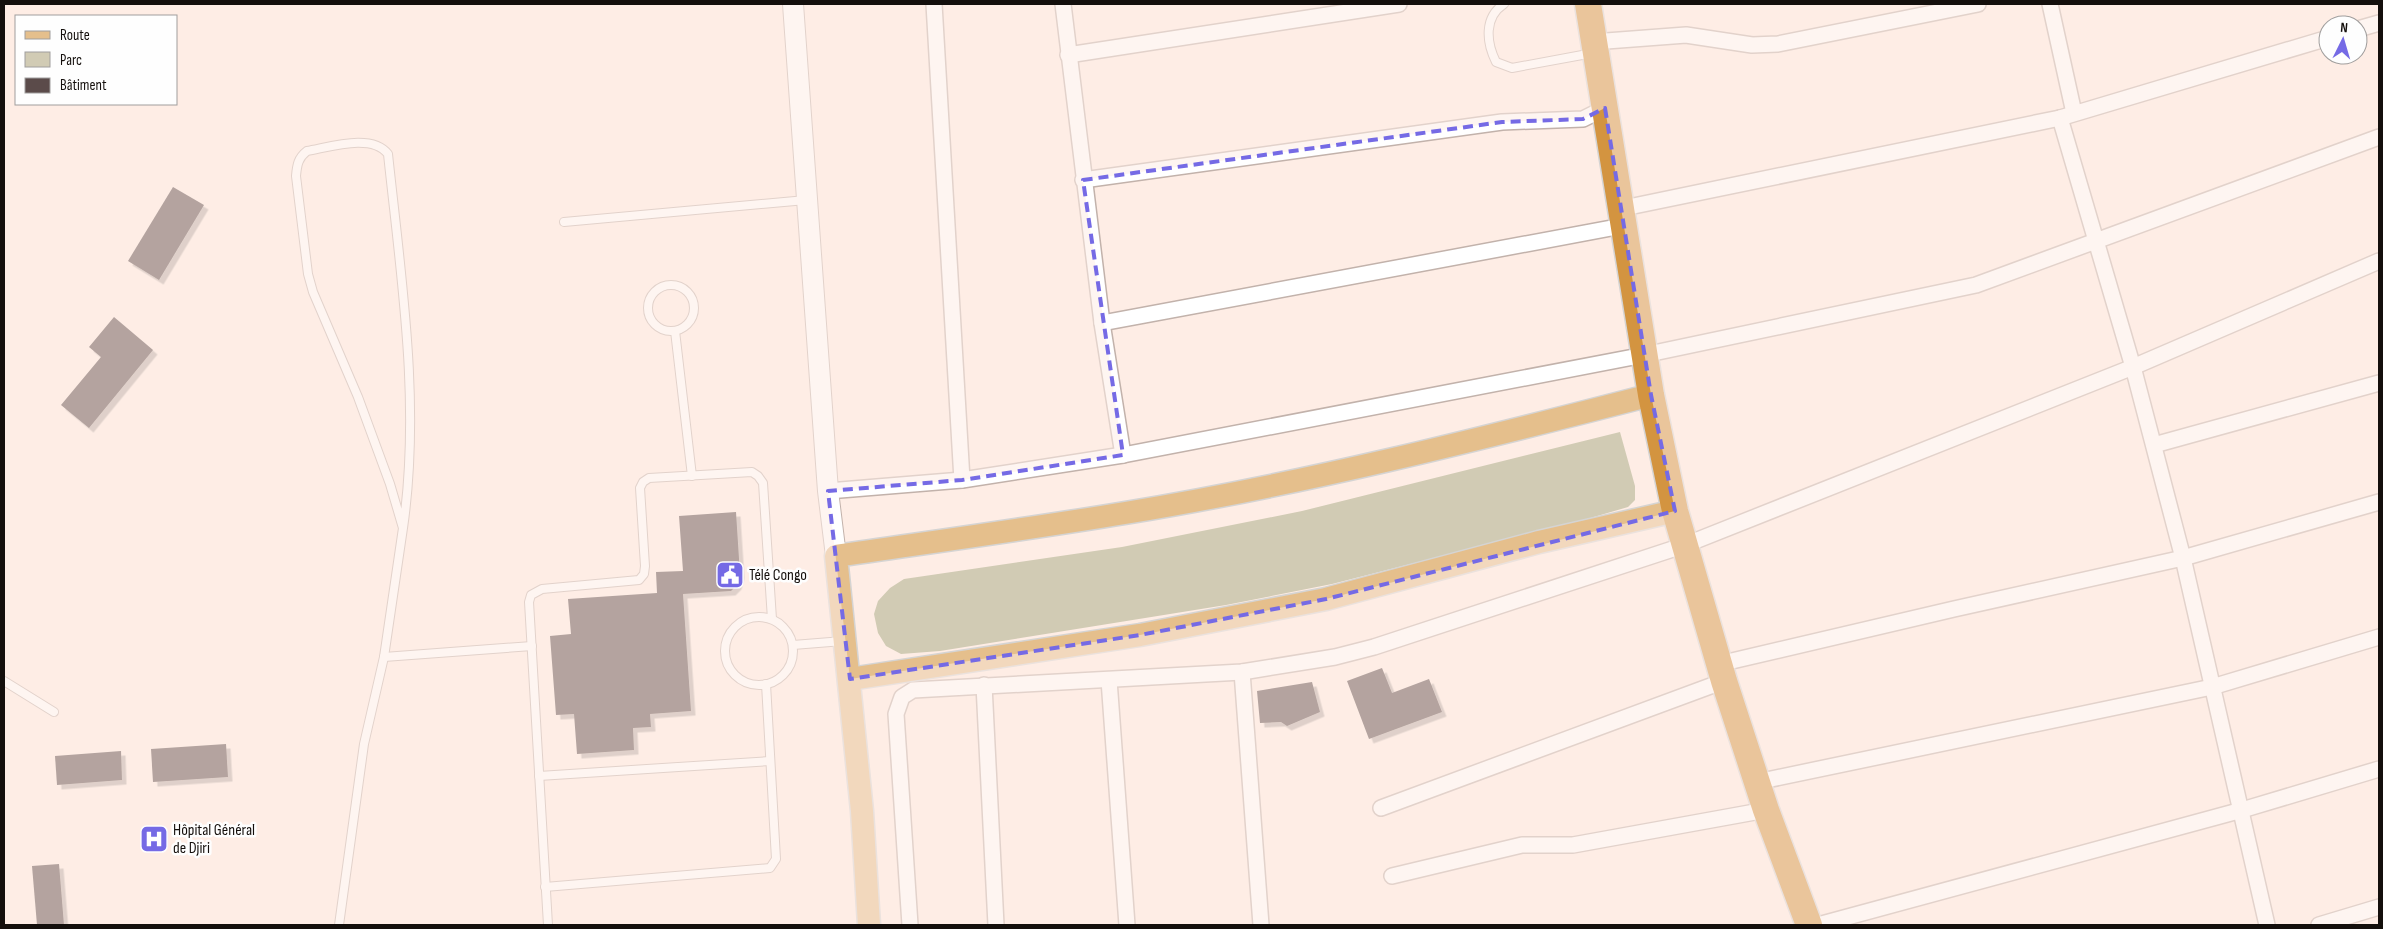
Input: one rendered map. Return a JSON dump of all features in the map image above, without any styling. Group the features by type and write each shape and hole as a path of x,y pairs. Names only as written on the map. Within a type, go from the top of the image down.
{"highway":[{"path":"1588,4 1650,395 1675,511 1721,673 1766,810 1809,925"}],"main road":[{"path":"869,925 863,820 836,556 1126,513 1228,493 1504,434 1650,395"},
{"path":"850,679 1140,635 1326,599 1539,542 1675,511"}],"street":[{"path":"793,4 828,491 836,556"},
{"path":"934,4 942,113 962,480"},
{"path":"1063,4 1102,324 1123,455"},
{"path":"1068,55 1400,4"},
{"path":"1594,47 1686,35 1752,45 1778,44 1978,4"},
{"path":"2050,4 2067,116 2095,241 2133,366 2184,558 2267,925"},
{"path":"1102,324 1621,217 2067,116 2318,41"},
{"path":"1083,180 1502,122 1583,119 1605,108"},
{"path":"828,491 962,480 1123,455 1644,355 1976,285 2379,137"},
{"path":"910,925 896,714 902,697 913,690 1242,672 1335,657 1374,647 1685,545 2133,366 2379,261"},
{"path":"2154,444 2379,383"},
{"path":"1381,808 1721,673 1954,608 2184,558 2379,502"},
{"path":"1757,782 2212,687 2379,637"},
{"path":"1242,672 1261,925"},
{"path":"1108,680 1127,925"},
{"path":"984,685 996,925"},
{"path":"1818,925 2242,810 2379,769"},
{"path":"1392,876 1522,845 1573,845 1766,810"},
{"path":"2319,925 2379,907"}],"lane":[{"path":"1504,4 1496,9 1488,24 1491,52 1496,62 1512,68 1594,47"},
{"path":"339,925 364,744 384,657 403,540 411,448 406,324 388,154 383,147 374,143 364,142 307,151 301,156 297,165 296,176 308,274 384,467 403,528"},
{"path":"564,222 806,200"},
{"path":"667,286 680,287 686,290 695,308 694,314 687,326 675,331 662,330 657,326 652,321 648,309 652,296 661,288 667,286"},
{"path":"675,331 692,476"},
{"path":"548,925 529,602 531,595 542,589 640,580 644,574 645,566 640,488 643,482 649,478 752,472 763,483 772,619"},
{"path":"762,617 772,619 786,629 793,645 790,665 785,674 766,684 747,682 739,678 727,662 725,653 730,634 743,621 762,617"},
{"path":"793,645 846,640"},
{"path":"384,657 532,646"},
{"path":"4,681 54,712"},
{"path":"545,887 770,868 776,859 766,684"},
{"path":"539,776 770,761"}],"highlighted area":[{"path":"1605,108 1651,395 1675,511 1326,599 1140,635 850,679 828,491 962,480 1123,455 1083,180 1502,122 1583,119"}],"green space":[{"path":"1620,432 1635,486 1635,500 1628,507 1587,519 1332,584 1226,605 940,651 901,654 886,646 878,633 874,614 878,601 890,588 904,579 1122,547 1302,511"}],"building":[{"path":"173,187 204,205 159,280 128,261"},
{"path":"114,317 153,350 89,428 61,405 101,357 89,347"},
{"path":"736,512 740,574 737,585 731,591 683,594 691,711 650,714 651,727 633,728 634,750 577,754 574,714 556,715 550,636 571,634 568,599 657,593 656,572 683,571 679,516"},
{"path":"1382,668 1392,693 1429,679 1442,712 1369,739 1347,681"},
{"path":"1312,682 1320,712 1287,726 1281,722 1260,723 1257,691"},
{"path":"226,744 228,777 153,782 151,749"},
{"path":"121,751 122,780 57,785 55,756"},
{"path":"59,864 64,925 37,925 32,866"}],"place":[{"name":"Télé Congo","path":"730,575"},
{"name":"Hôpital Général de Djiri","path":"154,839"}]}
